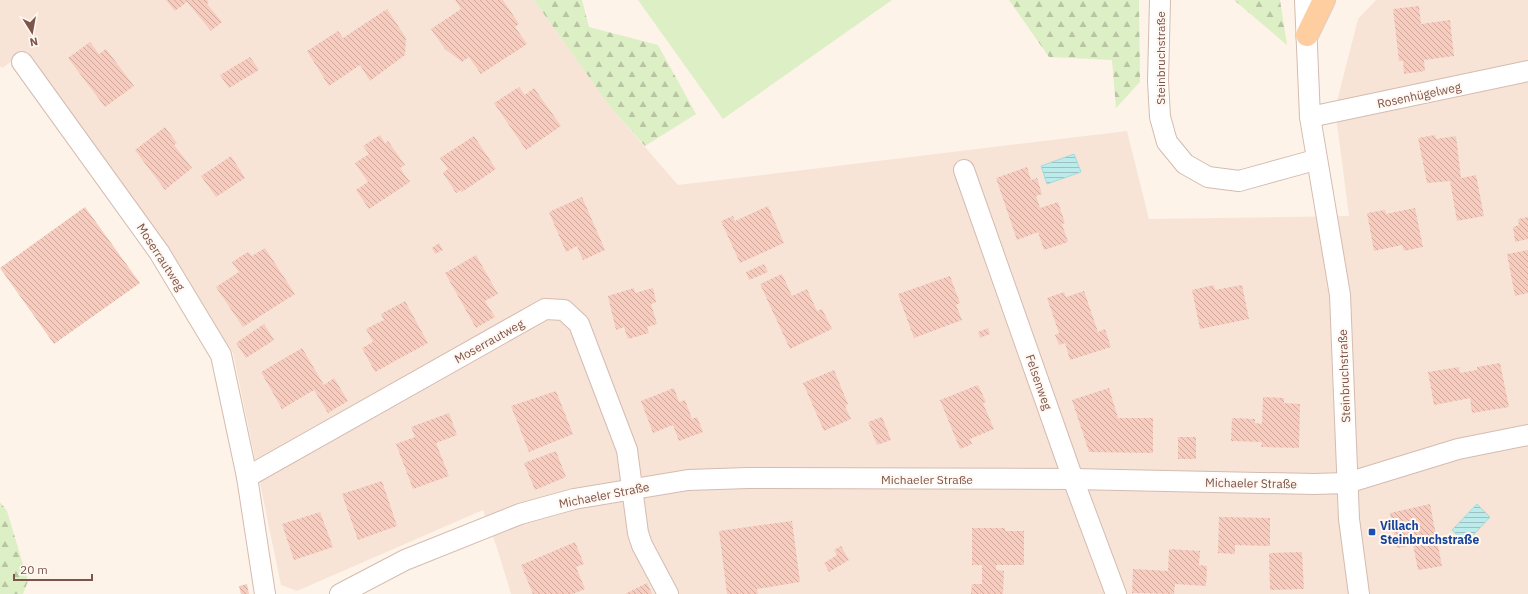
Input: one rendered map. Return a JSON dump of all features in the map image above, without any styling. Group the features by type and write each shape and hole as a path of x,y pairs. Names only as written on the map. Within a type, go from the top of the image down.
{"main road":[{"path":"1307,35 1324,0"}],"street":[{"name":"Steinbruchstraße","path":"1160,0 1158,81 1160,117 1167,142 1185,164 1208,177 1239,181 1316,160"},
{"name":"Steinbruchstraße","path":"1305,0 1310,117 1340,296 1349,519 1359,594"},
{"name":"Moserrautweg","path":"22,62 159,252 222,355 247,477 265,594"},
{"name":"Rosenhügelweg","path":"1310,117 1528,71"},
{"name":"Felsenweg","path":"964,170 1073,479 1116,594"},
{"name":"Moserrautweg","path":"247,477 545,309 564,310 579,324 627,450 638,533 642,545 668,594"},
{"name":"Michaeler Straße","path":"340,594 405,560 520,514 574,499 688,480 748,478 1073,479 1306,484 1347,483 1458,449 1528,435"}],"shaded area":[{"path":"0,0 534,0 611,108 678,185 1127,131 1149,219 1349,216 1335,109 1358,19 1376,0 1528,0 1528,594 511,594 497,548 483,510 297,591 281,585 233,353 27,51 2,68 0,66"}],"green space":[{"path":"534,0 582,0 589,27 658,45 696,114 645,146 611,108"},
{"path":"638,0 892,0 723,119"},
{"path":"1009,0 1139,0 1140,82 1116,108 1112,60 1049,57"},
{"path":"1234,0 1280,0 1287,45"},
{"path":"0,502 7,511 28,581 23,594 0,594"}],"water":[{"path":"1074,154 1081,172 1047,184 1041,166"},
{"path":"1477,504 1490,517 1466,543 1452,530"}],"building":[{"path":"166,0 207,0 209,2 207,4 222,22 211,31 187,2 175,11"},
{"path":"455,0 503,0 519,24 515,27 527,44 481,74 469,57 462,62 445,49 431,29 461,9"},
{"path":"1419,6 1421,24 1450,20 1454,56 1424,60 1425,71 1404,74 1403,61 1399,61 1393,9"},
{"path":"387,9 406,38 405,55 370,81 360,65 329,86 307,51 338,31 343,38"},
{"path":"90,42 99,54 106,49 134,86 105,107 68,58"},
{"path":"250,57 259,70 229,88 220,75"},
{"path":"519,87 525,95 534,88 561,126 526,150 494,103"},
{"path":"165,127 177,143 174,145 192,168 165,190 135,150"},
{"path":"380,135 385,143 388,141 405,165 400,168 410,182 369,209 356,190 368,182 355,163 369,154 363,146"},
{"path":"1435,135 1436,139 1456,136 1461,178 1476,175 1484,216 1457,221 1450,181 1427,183 1418,138"},
{"path":"474,136 496,169 462,192 461,190 456,193 443,173 448,169 440,158"},
{"path":"231,156 245,178 216,197 201,176"},
{"path":"1027,167 1031,180 1037,178 1042,194 1036,196 1040,208 1058,202 1065,223 1062,224 1068,242 1044,250 1038,232 1017,240 996,178"},
{"path":"582,197 605,250 583,260 577,246 566,252 549,212"},
{"path":"768,206 784,243 740,263 721,221 733,216 735,221"},
{"path":"85,207 140,283 54,344 0,268"},
{"path":"1415,208 1423,247 1404,251 1402,245 1374,251 1367,213 1385,210 1386,214"},
{"path":"1528,217 1528,239 1515,242 1513,227 1519,225 1518,219"},
{"path":"439,243 443,250 435,254 432,248"},
{"path":"265,248 295,294 243,327 216,287 239,272 232,262 248,252 252,256"},
{"path":"1528,250 1528,293 1515,296 1507,254"},
{"path":"476,255 498,294 485,301 495,317 476,328 445,273"},
{"path":"764,264 768,272 749,280 746,272"},
{"path":"782,274 792,296 807,289 817,311 822,309 832,329 790,349 760,284"},
{"path":"950,276 960,303 956,305 962,320 914,338 898,294"},
{"path":"1214,285 1215,290 1242,285 1249,319 1200,329 1192,290"},
{"path":"634,288 635,293 653,288 656,302 651,304 657,324 647,327 649,333 628,339 624,327 616,330 608,296"},
{"path":"1084,291 1098,332 1105,329 1111,347 1070,360 1065,343 1059,345 1055,335 1059,333 1047,298 1064,292 1066,297"},
{"path":"405,301 428,343 375,372 362,348 373,342 366,329 384,320 381,314"},
{"path":"264,324 274,340 246,358 236,343"},
{"path":"988,328 990,334 980,338 978,332"},
{"path":"302,348 324,385 334,378 348,401 328,413 314,390 282,409 261,372"},
{"path":"1500,363 1509,407 1472,413 1470,398 1434,405 1428,372 1459,367 1460,373 1477,370 1477,367"},
{"path":"834,370 848,404 845,406 851,419 824,431 803,383"},
{"path":"978,385 986,402 983,403 994,429 970,439 972,444 960,449 940,400"},
{"path":"674,388 679,402 685,400 692,419 697,417 703,432 679,441 673,425 653,433 641,401"},
{"path":"1109,388 1118,418 1153,418 1153,453 1089,452 1072,400"},
{"path":"556,391 573,434 529,452 511,406"},
{"path":"1263,397 1284,398 1284,403 1300,404 1299,448 1261,447 1262,442 1231,441 1232,418 1255,419 1255,423 1262,424"},
{"path":"449,413 457,435 436,443 449,476 413,489 396,444 415,437 411,427"},
{"path":"882,417 891,440 877,445 868,422"},
{"path":"1178,437 1196,437 1196,459 1178,459"},
{"path":"556,451 566,477 535,490 524,463"},
{"path":"382,481 397,526 358,540 342,494"},
{"path":"1430,504 1442,566 1418,570 1413,545 1397,548 1390,513"},
{"path":"320,512 333,547 294,560 282,524"},
{"path":"1219,517 1270,518 1270,546 1235,545 1235,554 1218,553"},
{"path":"792,521 800,582 757,589 758,594 727,594 719,531"},
{"path":"972,528 1005,528 1005,531 1024,531 1024,565 996,565 996,570 1004,571 1003,594 971,594 972,584 982,584 982,565 972,565"},
{"path":"575,542 584,564 576,567 585,589 573,594 533,594 521,565"},
{"path":"841,546 849,560 829,572 824,563 837,555 834,550"},
{"path":"1169,549 1200,551 1199,565 1207,566 1206,586 1175,584 1174,594 1132,593 1133,569 1168,571"},
{"path":"1302,552 1304,589 1270,590 1269,553"},
{"path":"647,583 652,594 625,594"},
{"path":"247,584 249,594 241,594 239,586"}],"place":[{"name":"Villach Steinbruchstraße","path":"1372,532"}]}
